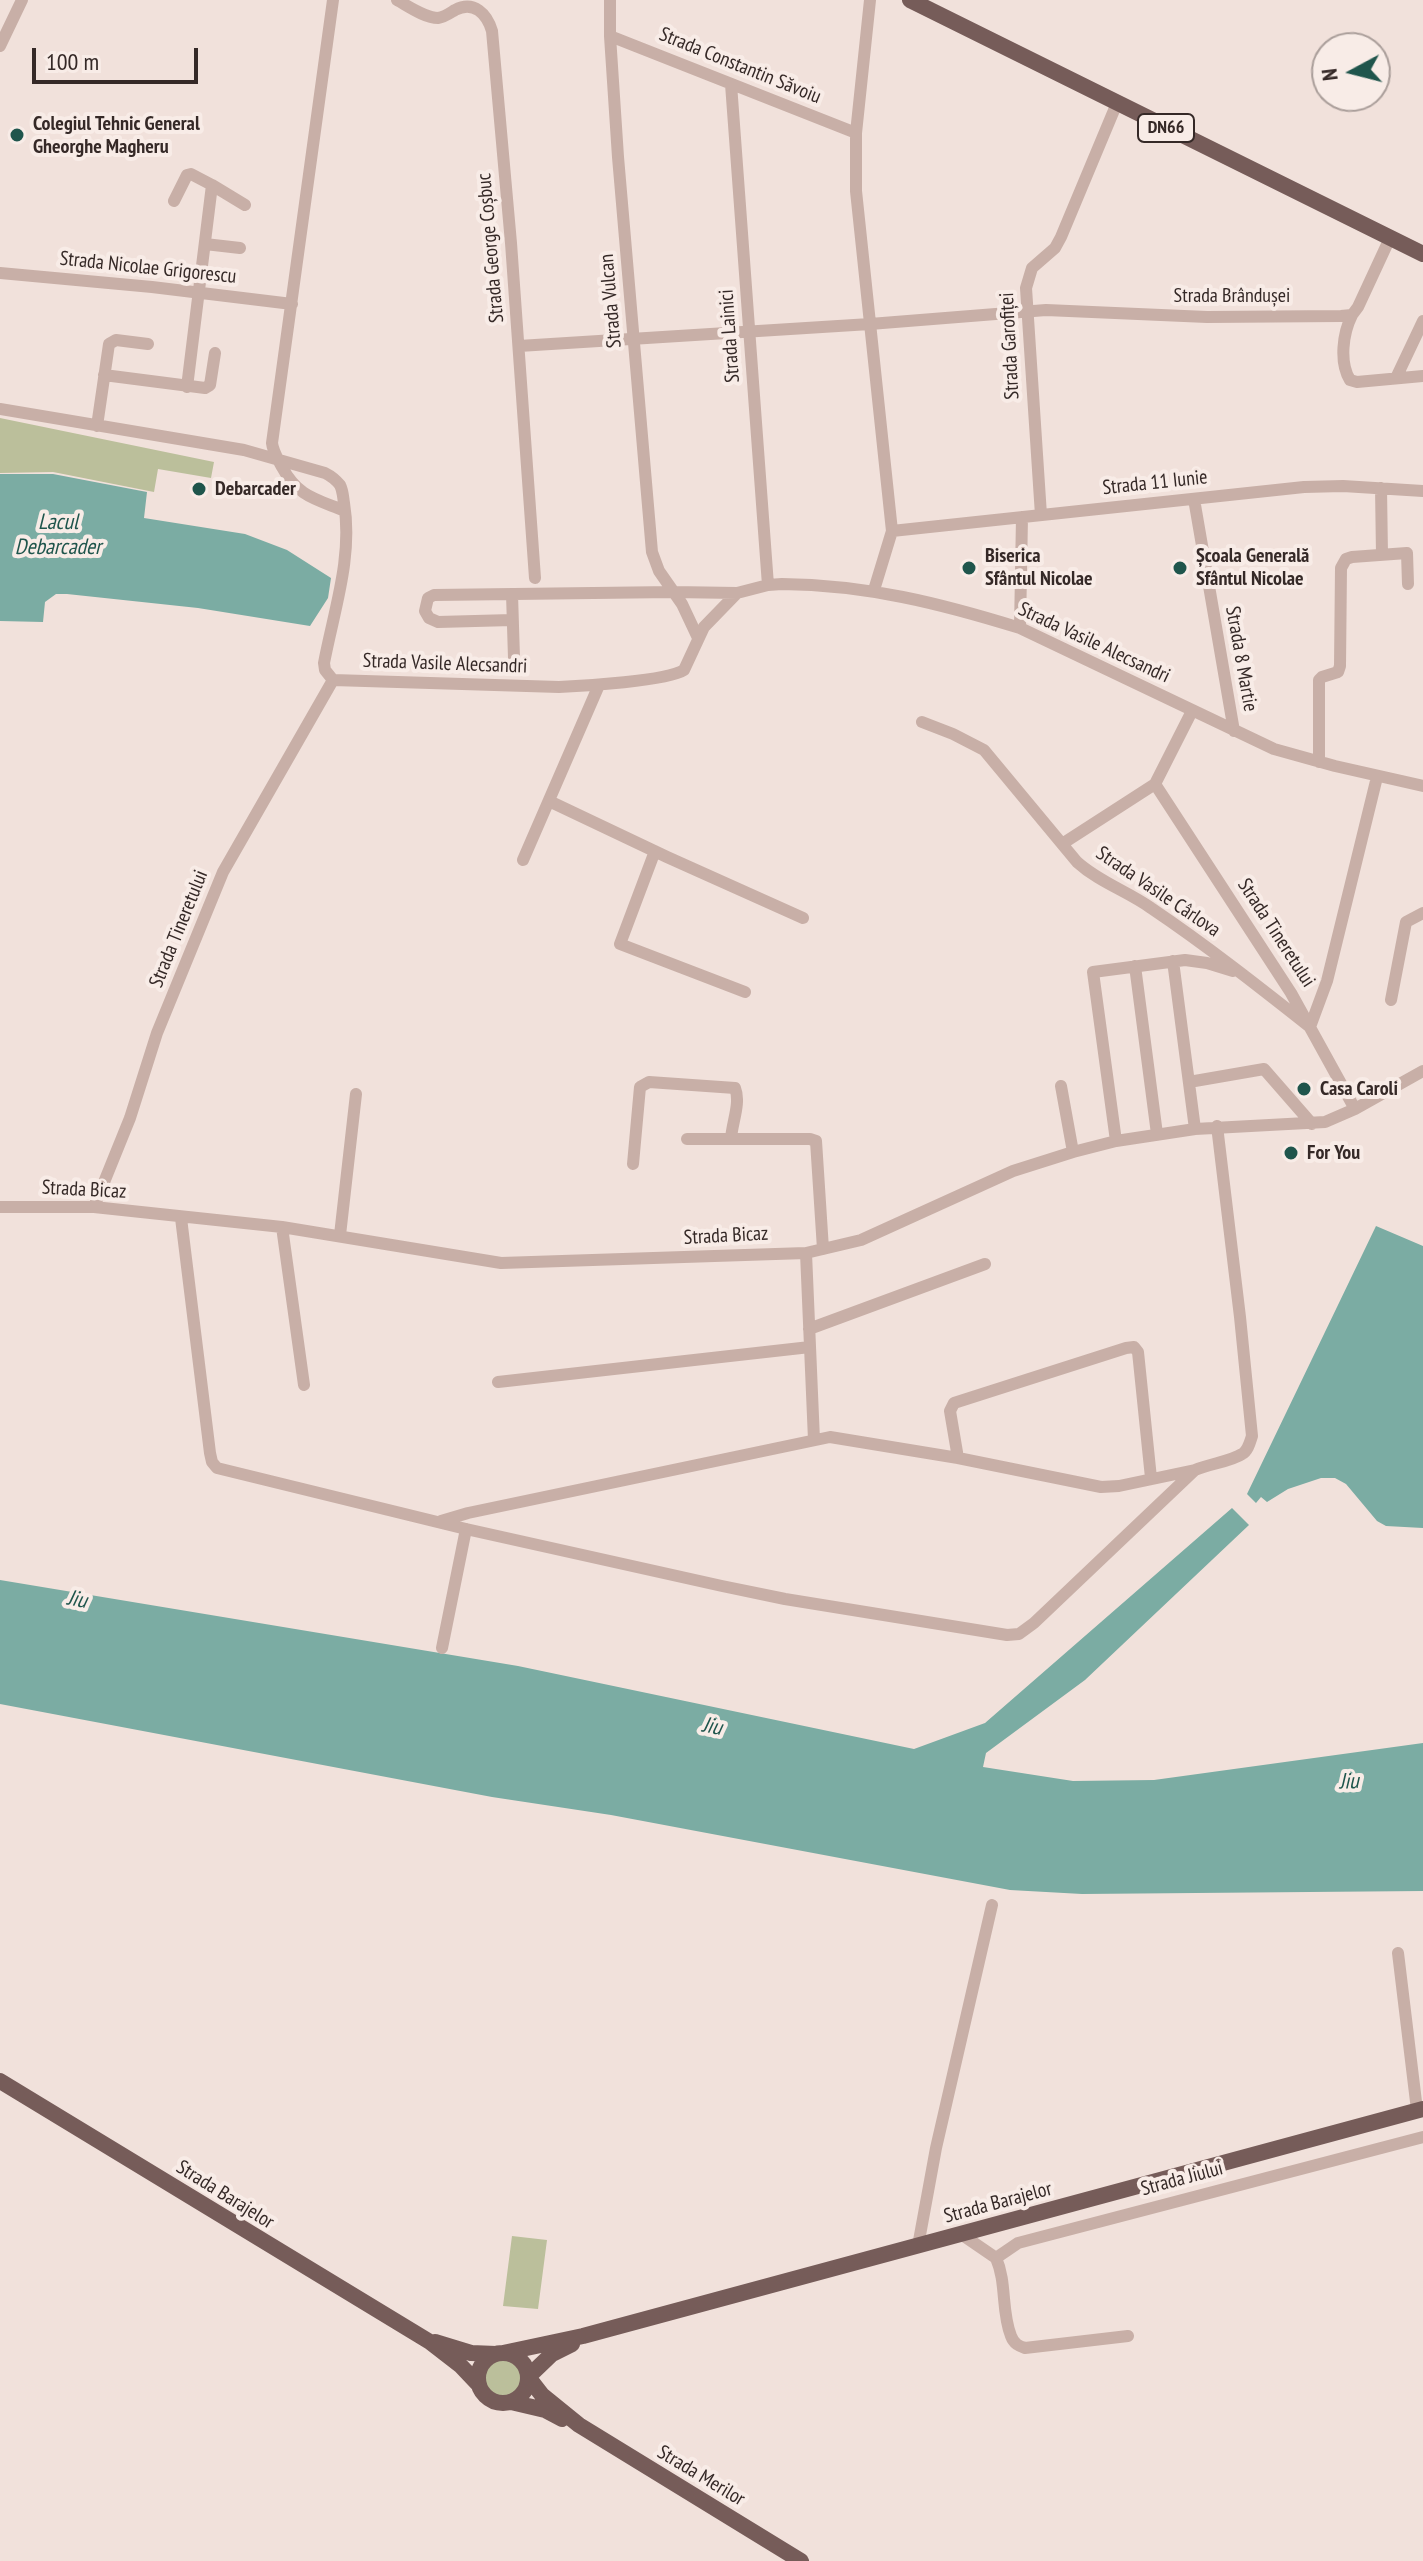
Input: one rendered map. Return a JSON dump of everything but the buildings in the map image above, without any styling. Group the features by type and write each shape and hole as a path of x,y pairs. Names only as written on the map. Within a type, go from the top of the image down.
{"main road":[{"name":"DN66","path":"910,0 1423,254"},
{"name":"Strada Barajelor","path":"0,2081 430,2342 461,2366 495,2401 511,2402 524,2393 528,2377 552,2354 583,2336"},
{"name":"Strada Barajelor","path":"430,2342 471,2353 500,2353 583,2336 1420,2110"},
{"path":"479,2385 478,2377 483,2363 500,2353 518,2357 528,2377"},
{"name":"Strada Merilor","path":"528,2377 542,2395 579,2425 801,2561"},
{"name":"Strada Merilor","path":"511,2402 545,2410 579,2425"}],"street":[{"path":"0,46 22,0"},
{"path":"333,0 272,443 273,451 294,488 345,511"},
{"name":"Strada George Coșbuc","path":"397,0 437,18 468,6 476,8 489,20 492,31 535,578"},
{"name":"Strada Vulcan","path":"610,0 618,157 652,552 659,571 673,592"},
{"path":"870,0 856,133 856,191 892,531 874,590"},
{"name":"Strada Constantin Săvoiu","path":"610,36 856,133"},
{"name":"Strada Lainici","path":"731,84 768,585"},
{"name":"Strada Garofiței","path":"1041,515 1027,311 1028,274 1038,261 1055,248 1061,237 1117,103"},
{"path":"174,201 187,175 191,174 245,205"},
{"path":"187,387 212,185"},
{"path":"1390,238 1345,328 1346,374 1350,380 1357,382 1423,376"},
{"path":"205,244 240,248"},
{"name":"Strada Nicolae Grigorescu","path":"0,273 292,304"},
{"name":"Strada Brândușei","path":"519,346 1027,311 1207,317 1352,315"},
{"path":"1396,378 1423,321"},
{"path":"97,426 109,344 111,341 148,344"},
{"path":"104,375 187,387 208,387 215,353"},
{"path":"0,409 244,450 334,478 343,492 346,552 324,663 333,680"},
{"name":"Strada 11 Iunie","path":"892,531 1304,487 1423,491"},
{"path":"1381,488 1382,555"},
{"name":"Strada 8 Martie","path":"1194,499 1234,731"},
{"path":"1020,628 1022,517"},
{"path":"1319,762 1319,680 1338,672 1340,666 1341,568 1346,559 1423,551"},
{"path":"1407,553 1408,584"},
{"name":"Strada Vasile Alecsandri","path":"512,620 438,622 429,618 425,611 428,598 434,595 737,593 768,585 798,584 874,590 1020,628 1274,749 1423,786"},
{"path":"673,592 698,638"},
{"name":"Strada Vasile Alecsandri","path":"333,680 559,687 599,685 680,673 710,619 737,593"},
{"path":"512,594 514,658"},
{"name":"Strada Tineretului","path":"94,1207 130,1118 157,1033 223,872 333,680"},
{"path":"523,860 599,685"},
{"path":"1062,844 1155,784 1192,711"},
{"name":"Strada Vasile Cârlova","path":"922,722 984,750 1088,872 1149,906 1310,1027"},
{"path":"1310,1027 1327,981 1377,777"},
{"name":"Strada Tineretului","path":"1155,784 1291,993 1355,1109"},
{"path":"549,801 803,918"},
{"path":"655,851 620,944 745,992"},
{"path":"1391,1000 1406,922 1423,913"},
{"path":"1116,1141 1093,972 1194,960 1244,975"},
{"path":"1173,961 1195,1129"},
{"path":"1135,966 1157,1134"},
{"path":"1189,1082 1264,1069 1312,1124"},
{"name":"Strada Bicaz","path":"0,1207 94,1207 282,1227 522,1264 806,1253 861,1240 1013,1171 1073,1152 1116,1141 1217,1126 1325,1122 1423,1071"},
{"path":"633,1164 640,1087 649,1082 735,1088 738,1099 731,1139"},
{"path":"1061,1086 1073,1152"},
{"path":"340,1235 356,1094"},
{"path":"438,1522 468,1513 838,1437 1101,1487 1195,1470 1243,1454 1252,1436 1217,1126"},
{"path":"687,1139 816,1141 823,1249"},
{"path":"181,1218 210,1453 217,1468 466,1529 785,1599 1007,1635 1019,1634 1034,1623 1195,1470"},
{"path":"282,1227 304,1385"},
{"path":"806,1253 814,1440"},
{"path":"809,1329 985,1264"},
{"path":"498,1382 810,1347"},
{"path":"958,1458 950,1411 954,1403 1134,1347 1138,1352 1151,1478"},
{"path":"442,1648 466,1529"},
{"path":"918,2246 936,2148 992,1905"},
{"path":"1398,1953 1420,2110"},
{"name":"Strada Jiului","path":"996,2258 1018,2243 1423,2137"},
{"path":"961,2234 996,2258 1004,2281 1011,2336 1016,2345 1025,2348 1128,2336"}],"green space":[{"path":"0,418 214,462 211,478 158,469 154,492 53,472 0,473"},
{"path":"512,2236 547,2240 538,2309 503,2306"},
{"path":"503,2360 516,2365 521,2378 516,2391 503,2396 490,2391 485,2378 490,2365"}],"water":[{"name":"Lacul Debarcader","path":"0,474 53,474 147,492 144,518 245,534 287,550 331,578 328,598 310,626 198,608 67,594 56,594 45,602 43,622 0,621"},
{"path":"1376,1226 1423,1246 1423,1528 1386,1526 1377,1521 1346,1484 1335,1478 1321,1478 1288,1489 1267,1502 1261,1497 1256,1503 1247,1494"},
{"name":"Jiu","path":"1232,1508 1249,1525 1085,1680 986,1753 983,1767 1073,1781 1154,1780 1423,1743 1423,1891 1082,1894 1010,1890 0,1704 0,1580 518,1666 914,1749 985,1723"}],"place":[{"name":"Colegiul Tehnic General Gheorghe Magheru","path":"17,135"},
{"name":"Debarcader","path":"199,489"},
{"name":"Biserica Sfântul Nicolae","path":"969,568"},
{"name":"Școala Generală Sfântul Nicolae","path":"1180,568"},
{"name":"Casa Caroli","path":"1304,1089"},
{"name":"For You","path":"1291,1153"}]}
